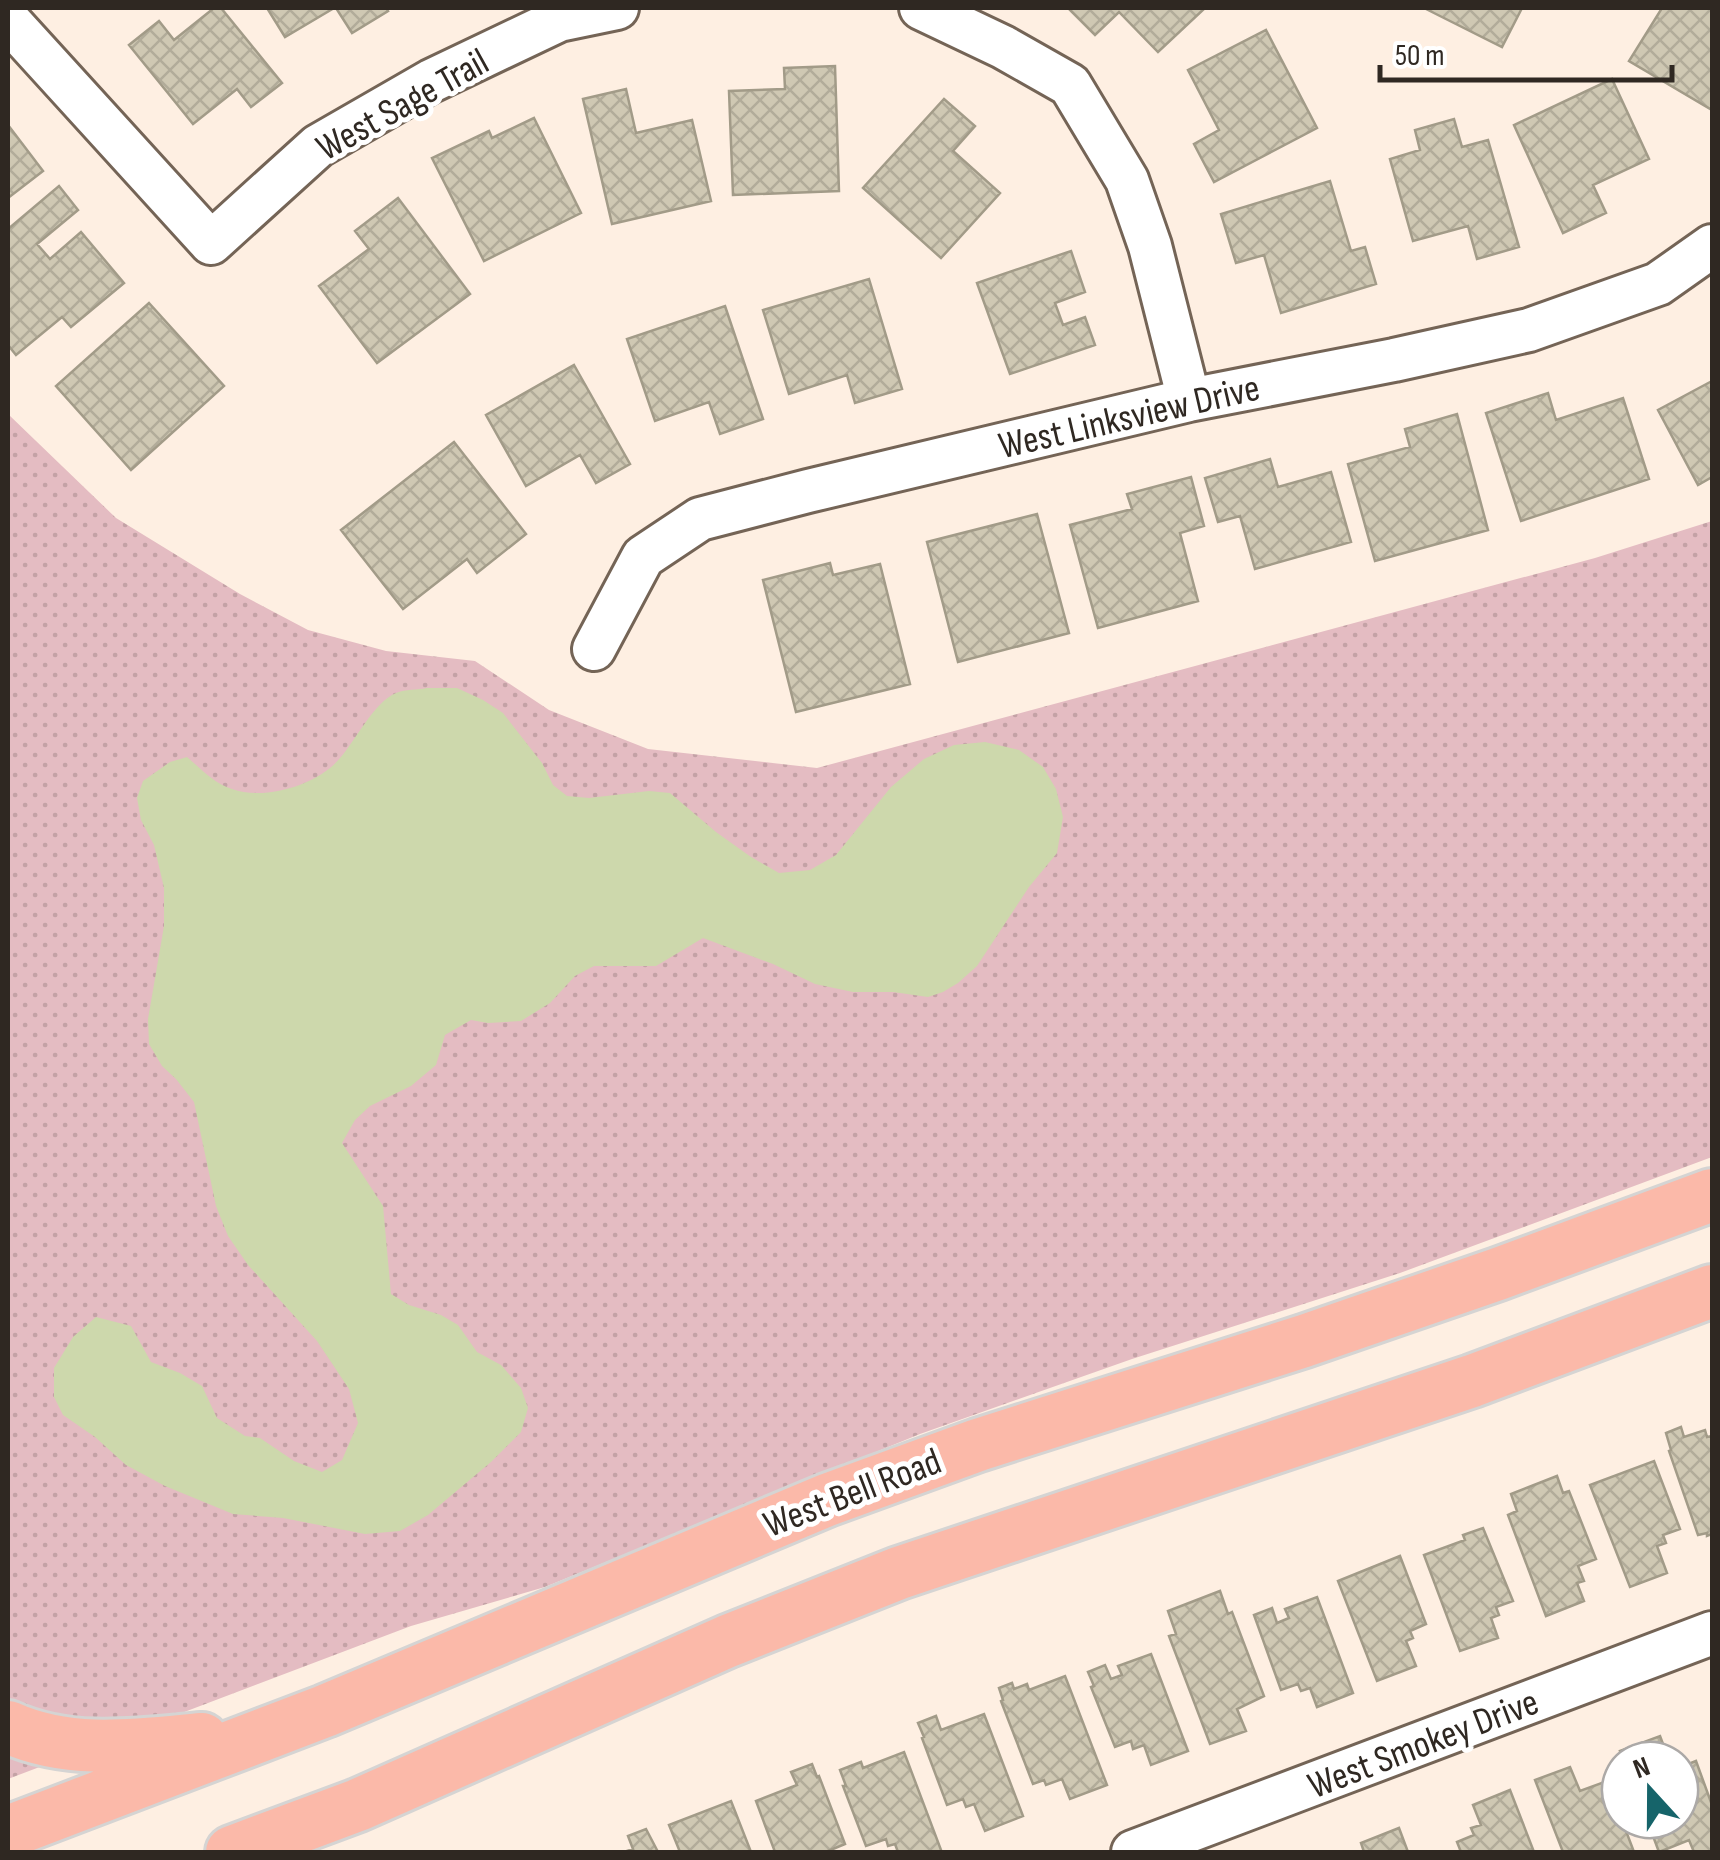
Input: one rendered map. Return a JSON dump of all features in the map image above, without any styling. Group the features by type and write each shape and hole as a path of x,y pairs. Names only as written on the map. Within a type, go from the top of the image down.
{"main road":[{"name":"West Bell Road","path":"8,1832 273,1732 827,1500 978,1445 1410,1305 1712,1195"},
{"path":"232,1852 358,1805 728,1640 898,1573 1398,1407 1712,1291"},
{"path":"8,1727 56,1742 116,1748 273,1732"}],"street":[{"name":"West Sage Trail","path":"8,20 211,244 318,146 431,80 560,20 617,8"},
{"path":"921,8 1070,84 1127,180 1150,246 1189,400"},
{"name":"West Linksview Drive","path":"594,649 643,558 700,519 1189,400 1528,330 1658,284 1712,246"},
{"name":"West Smokey Drive","path":"1133,1852 1712,1633"}],"shaded area":[{"path":"8,414 116,518 240,594 308,630 386,651 475,661 549,710 648,749 817,768 1595,558 1712,521 1712,1157 1400,1273 1132,1359 920,1434 545,1587 411,1626 8,1779"},
{"path":"427,688 457,688 503,713 542,763 553,785 567,796 670,793 716,832 779,873 810,870 836,855 891,787 924,759 954,745 985,742 1019,750 1043,767 1056,789 1063,817 1057,853 1029,887 977,966 958,983 928,997 853,992 815,984 703,938 656,966 594,966 575,976 550,1003 521,1021 471,1020 445,1035 436,1065 411,1086 370,1106 355,1120 342,1143 383,1206 391,1294 458,1325 477,1352 501,1365 521,1388 528,1408 521,1432 428,1515 400,1531 365,1534 283,1518 233,1514 126,1465 63,1415 54,1397 54,1368 73,1337 96,1317 131,1326 151,1362 202,1386 217,1418 245,1436 260,1438 294,1461 322,1472 342,1460 358,1423 349,1389 317,1341 248,1265 228,1236 216,1206 194,1102 162,1066 149,1044 148,1019 164,926 164,888 137,798 143,781 170,762 187,757 220,784 245,792 275,792 305,783 340,758 388,698"}],"building":[{"path":"214,8 221,8 282,83 251,107 237,89 193,124 129,45 159,21 174,40"},
{"path":"267,8 334,8 285,37"},
{"path":"336,8 386,8 388,11 352,33"},
{"path":"1068,8 1205,8 1158,52 1119,12 1095,35"},
{"path":"1424,8 1522,8 1502,47"},
{"path":"1662,8 1712,8 1712,110 1629,61"},
{"path":"1266,30 1317,128 1214,182 1194,144 1219,130 1188,70"},
{"path":"835,66 839,191 733,195 729,91 785,89 784,68"},
{"path":"1612,79 1649,159 1593,185 1606,213 1563,233 1514,125"},
{"path":"626,89 636,133 692,120 711,201 612,224 583,99"},
{"path":"944,99 975,126 953,151 1000,193 941,258 863,188"},
{"path":"534,118 581,213 484,261 432,158 489,131 492,138"},
{"path":"1454,119 1462,147 1488,140 1519,247 1477,259 1468,226 1413,241 1390,159 1420,150 1415,130"},
{"path":"8,125 43,171 8,198"},
{"path":"1330,181 1351,251 1365,247 1376,284 1281,313 1264,255 1236,263 1221,214"},
{"path":"59,186 78,210 37,244 50,259 81,232 124,283 71,327 62,317 16,355 8,345 8,229"},
{"path":"398,198 470,294 377,363 319,286 369,249 355,231"},
{"path":"1071,251 1085,292 1055,303 1063,325 1085,317 1095,345 1010,374 977,283"},
{"path":"869,279 902,389 855,403 847,375 789,394 763,310"},
{"path":"149,303 224,386 131,470 56,386"},
{"path":"725,306 763,419 720,434 709,402 655,421 627,339"},
{"path":"574,365 630,464 596,483 580,455 526,486 486,415"},
{"path":"1712,381 1712,477 1698,485 1658,410"},
{"path":"1548,393 1556,420 1623,398 1649,479 1521,521 1486,413"},
{"path":"1457,414 1488,530 1375,561 1348,464 1410,447 1405,429"},
{"path":"454,442 526,534 477,573 467,559 403,609 341,530"},
{"path":"1270,459 1278,487 1331,472 1351,542 1255,569 1240,516 1218,522 1205,478"},
{"path":"1191,477 1204,526 1180,533 1198,601 1098,628 1070,525 1132,509 1127,494"},
{"path":"1037,514 1069,633 958,662 927,542"},
{"path":"830,563 833,575 880,564 910,684 796,712 763,580"},
{"path":"1681,1427 1684,1437 1705,1430 1707,1437 1712,1436 1712,1534 1707,1536 1698,1535 1669,1451 1666,1433"},
{"path":"1654,1461 1680,1529 1663,1535 1666,1543 1657,1546 1667,1573 1630,1587 1590,1485"},
{"path":"1557,1476 1563,1493 1569,1491 1596,1559 1578,1566 1584,1581 1577,1583 1584,1601 1546,1616 1508,1515 1517,1511 1511,1494"},
{"path":"1483,1528 1513,1601 1496,1607 1499,1615 1491,1618 1498,1638 1460,1651 1424,1555 1465,1540 1463,1535"},
{"path":"1400,1556 1426,1624 1410,1631 1413,1638 1406,1641 1416,1666 1377,1681 1338,1581"},
{"path":"1220,1591 1264,1696 1237,1709 1246,1731 1210,1744 1169,1636 1176,1634 1168,1611"},
{"path":"1317,1597 1353,1693 1317,1707 1310,1688 1301,1691 1298,1684 1281,1690 1254,1615 1272,1608 1277,1623 1289,1618 1285,1609"},
{"path":"1151,1654 1188,1751 1151,1765 1144,1745 1133,1749 1131,1741 1115,1747 1088,1672 1105,1665 1111,1679 1122,1675 1118,1666"},
{"path":"1065,1676 1107,1785 1070,1799 1062,1779 1046,1785 1044,1780 1033,1784 999,1688 1012,1683 1014,1689 1027,1684 1029,1690"},
{"path":"984,1714 1023,1816 985,1831 974,1804 966,1807 963,1799 947,1805 918,1723 936,1716 941,1730"},
{"path":"904,1752 941,1850 898,1852 895,1844 888,1846 886,1839 866,1846 843,1786 840,1770 861,1762 863,1768"},
{"path":"812,1764 845,1844 829,1852 775,1852 756,1801 797,1785 791,1772"},
{"path":"1570,1767 1580,1791 1600,1784 1600,1840 1629,1840 1634,1852 1563,1852 1535,1780"},
{"path":"1700,1772 1712,1805 1712,1852 1694,1852 1689,1840 1700,1840"},
{"path":"1510,1790 1534,1852 1461,1852 1457,1842 1474,1835 1471,1828 1481,1825 1473,1805"},
{"path":"731,1801 751,1852 680,1852 669,1825"},
{"path":"1399,1828 1408,1852 1364,1852 1361,1843"},
{"path":"646,1829 658,1852 624,1852 633,1849 628,1836"},
{"path":"1654,1840 1689,1840 1659,1852"}]}
